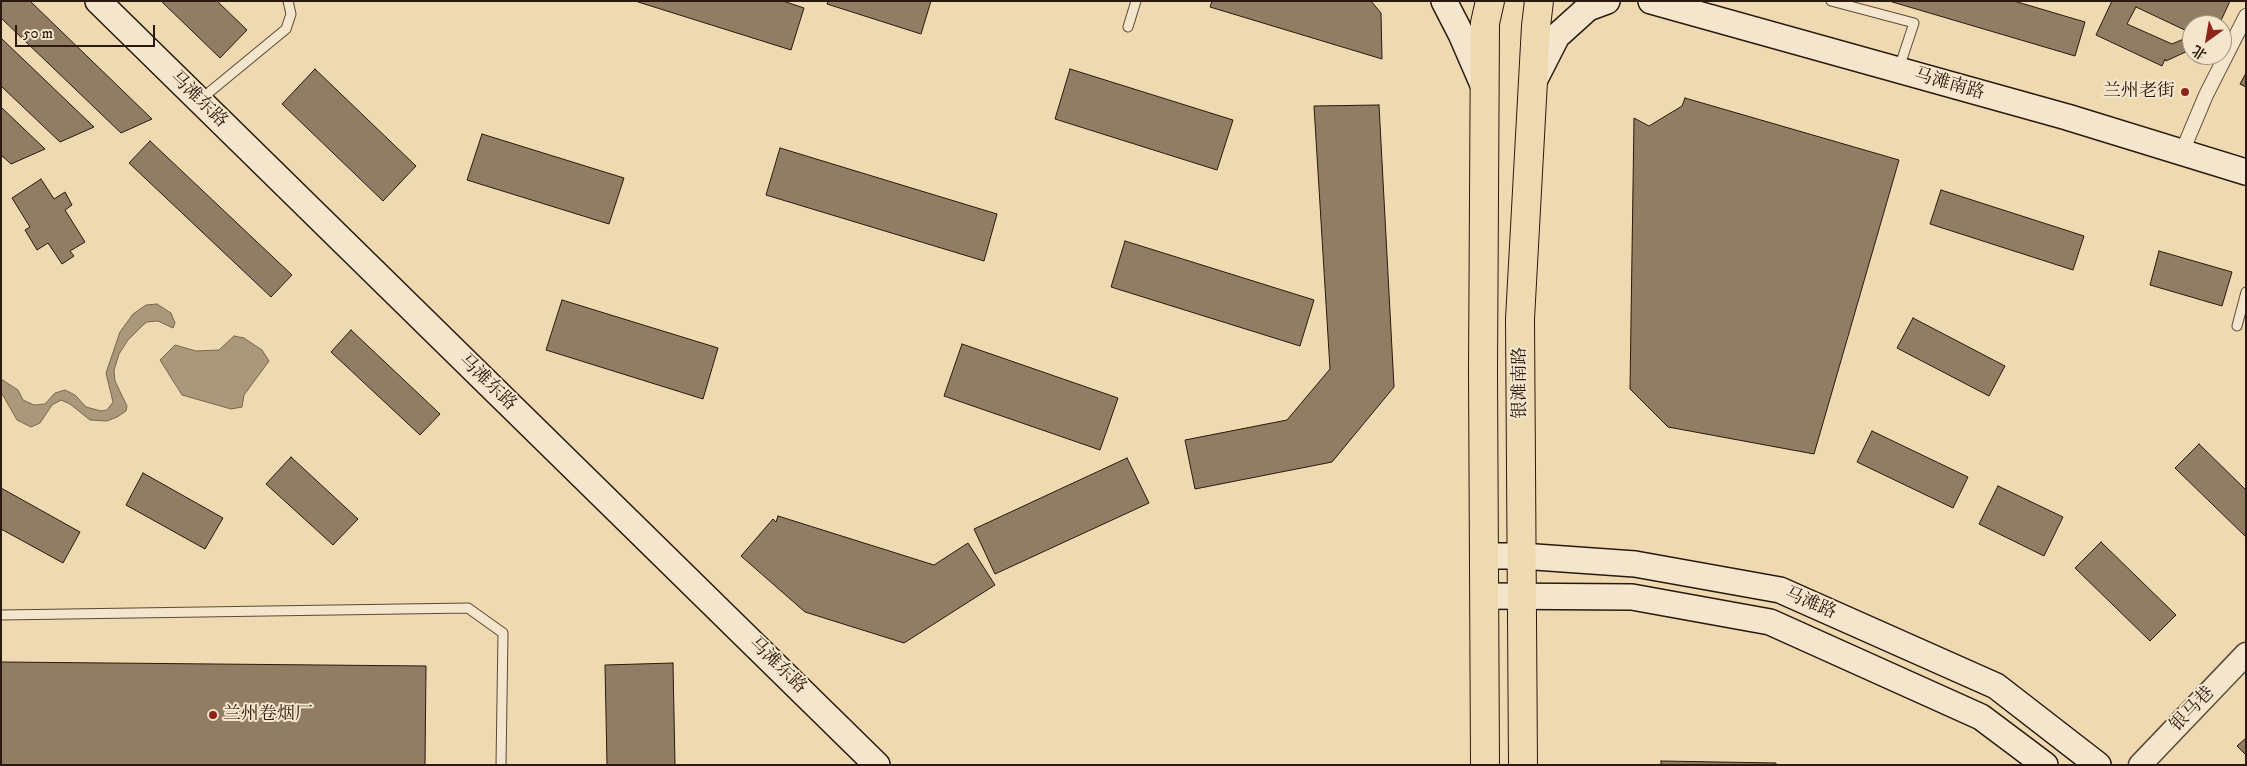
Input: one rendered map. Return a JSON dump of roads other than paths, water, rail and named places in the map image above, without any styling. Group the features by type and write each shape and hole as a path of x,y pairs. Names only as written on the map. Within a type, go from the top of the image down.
{"main road":[{"name":"马滩东路","path":"98,1 877,765"},
{"path":"1444,1 1462,34 1485,90"},
{"path":"1485,765 1483,556 1485,23 1490,1"},
{"name":"银滩南路","path":"1523,765 1520,319 1539,1"},
{"path":"1533,83 1557,36 1588,8 1607,1"},
{"name":"马滩南路","path":"1651,1 2067,117 2246,172"},
{"name":"马滩路","path":"1483,556 1521,556 1635,564 1780,590 1996,686 2098,765"},
{"name":"马滩路","path":"1484,596 1632,597 1770,622 1981,717 2045,765"}],"street":[{"path":"2182,152 2206,95 2246,16"},
{"name":"银马巷","path":"2140,765 2246,654"}],"lane":[{"path":"199,101 286,29 291,14 288,1"},
{"path":"1128,28 1136,1"},
{"path":"1832,1 1914,22 1898,70"},
{"path":"2237,326 2246,292"},
{"path":"1,615 468,608 503,633 501,765"}],"place":[{"name":"兰州老街","path":"2185,92"},
{"name":"兰州卷烟厂","path":"213,715"}]}
